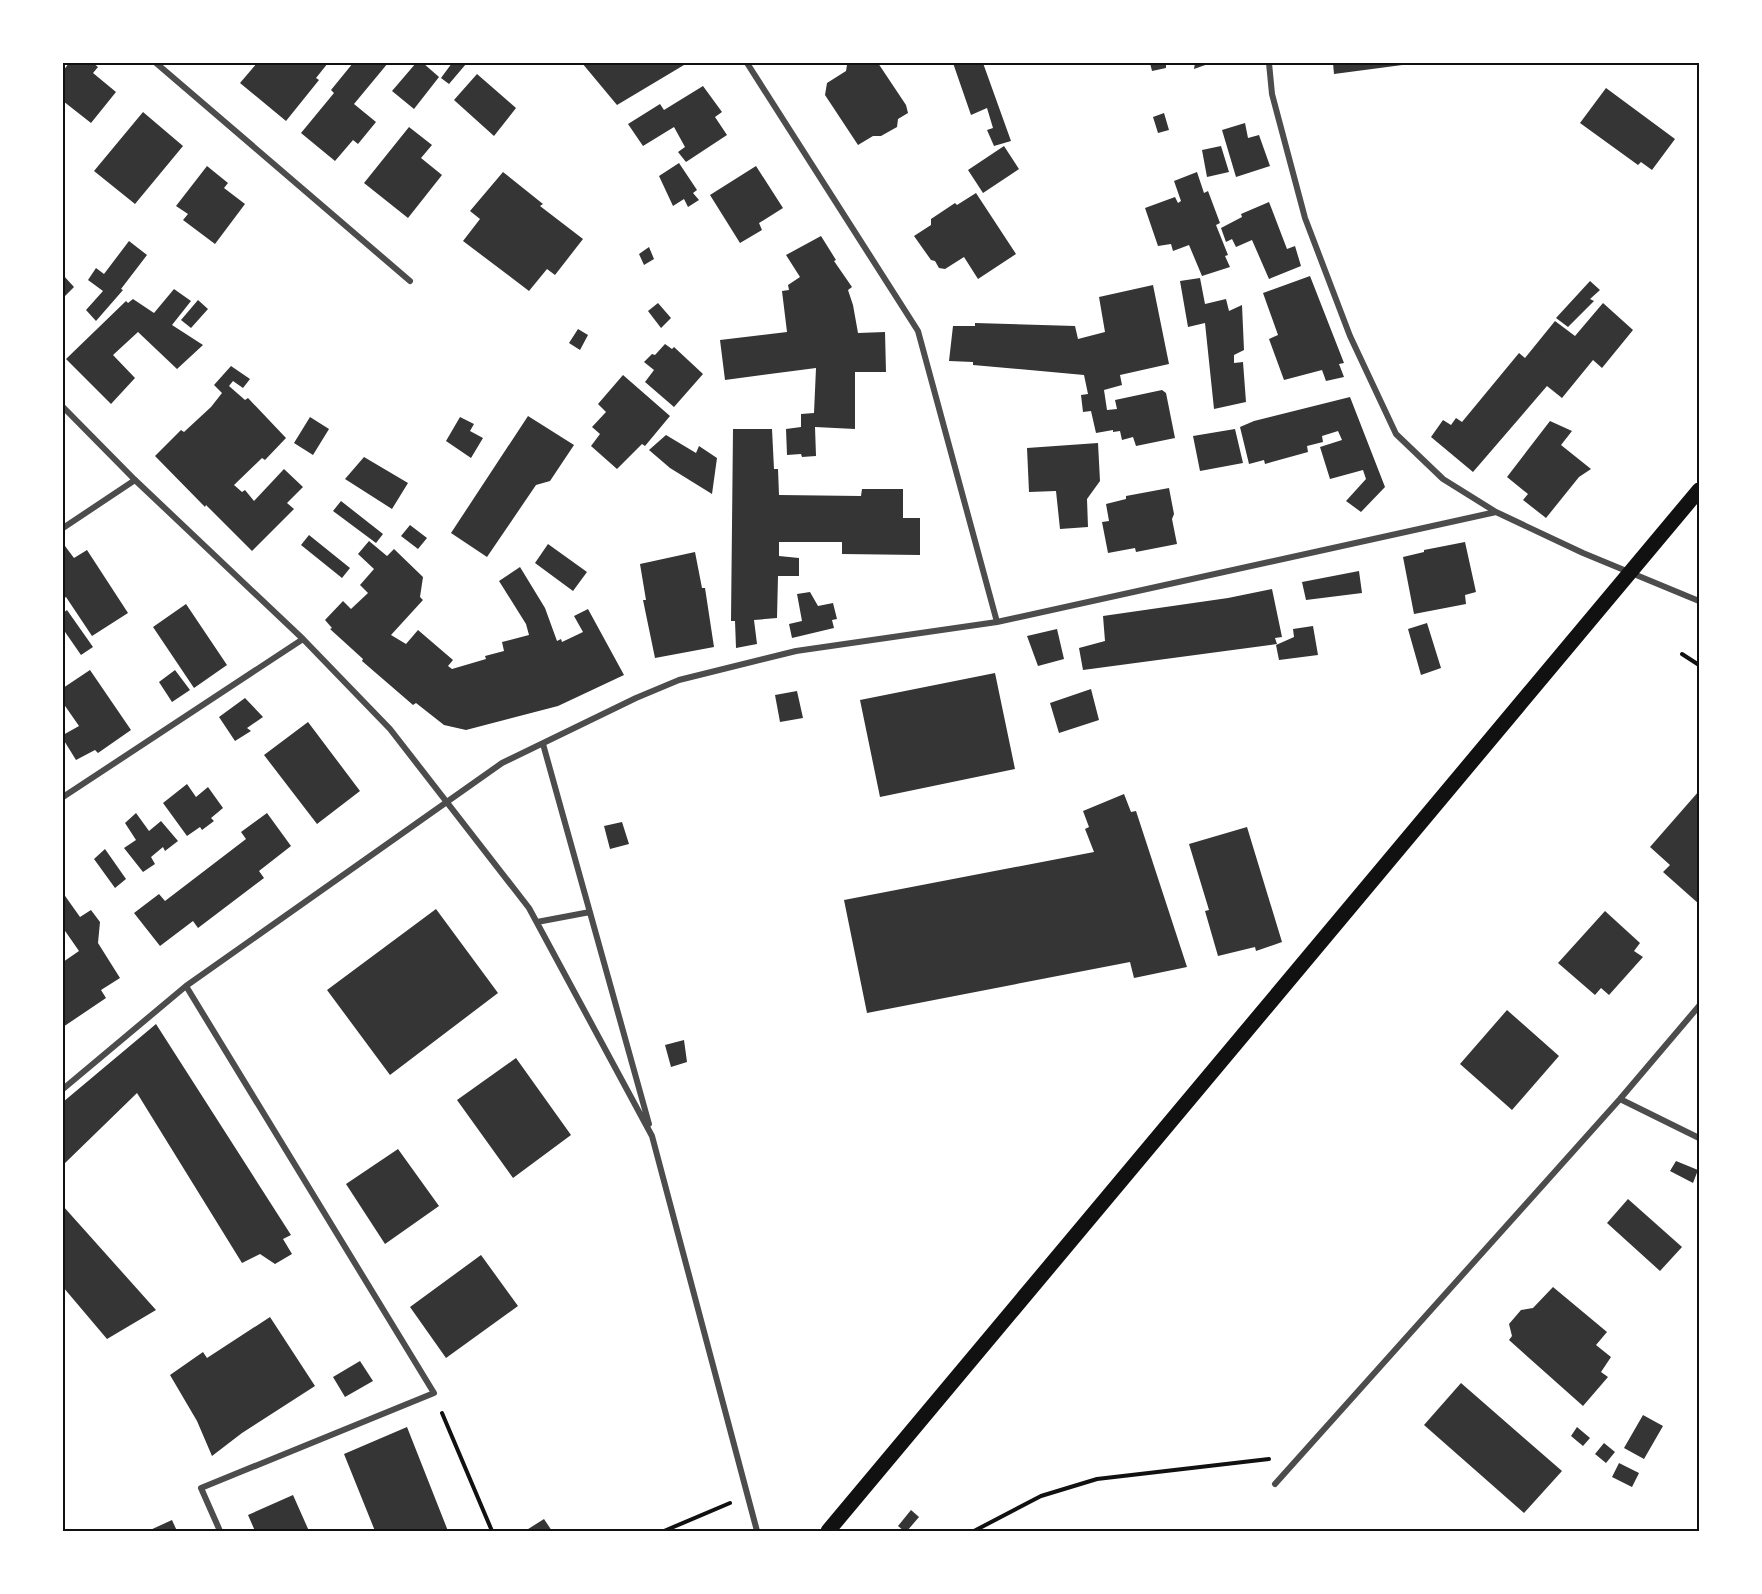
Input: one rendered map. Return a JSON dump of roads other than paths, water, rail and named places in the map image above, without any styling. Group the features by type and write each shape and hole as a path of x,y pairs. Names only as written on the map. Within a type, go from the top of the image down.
{"main road":[{"path":"828,1531 1699,490"}],"street":[{"path":"156,63 410,280"},
{"path":"747,63 918,331 997,622"},
{"path":"1269,63 1272,94 1305,218 1350,336 1396,434 1443,478 1496,512 1583,553 1699,601"},
{"path":"63,407 135,480 303,639 390,729 528,908 652,1136"},
{"path":"63,528 135,480"},
{"path":"63,1089 186,986 502,763 636,698 679,680 796,651 997,622 1496,512"},
{"path":"63,797 303,639"},
{"path":"543,744 652,1136 757,1531"},
{"path":"537,922 590,912"},
{"path":"186,986 434,1393 201,1488 220,1531"},
{"path":"1275,1484 1620,1099 1699,1006"},
{"path":"1620,1099 1699,1138"}]}
